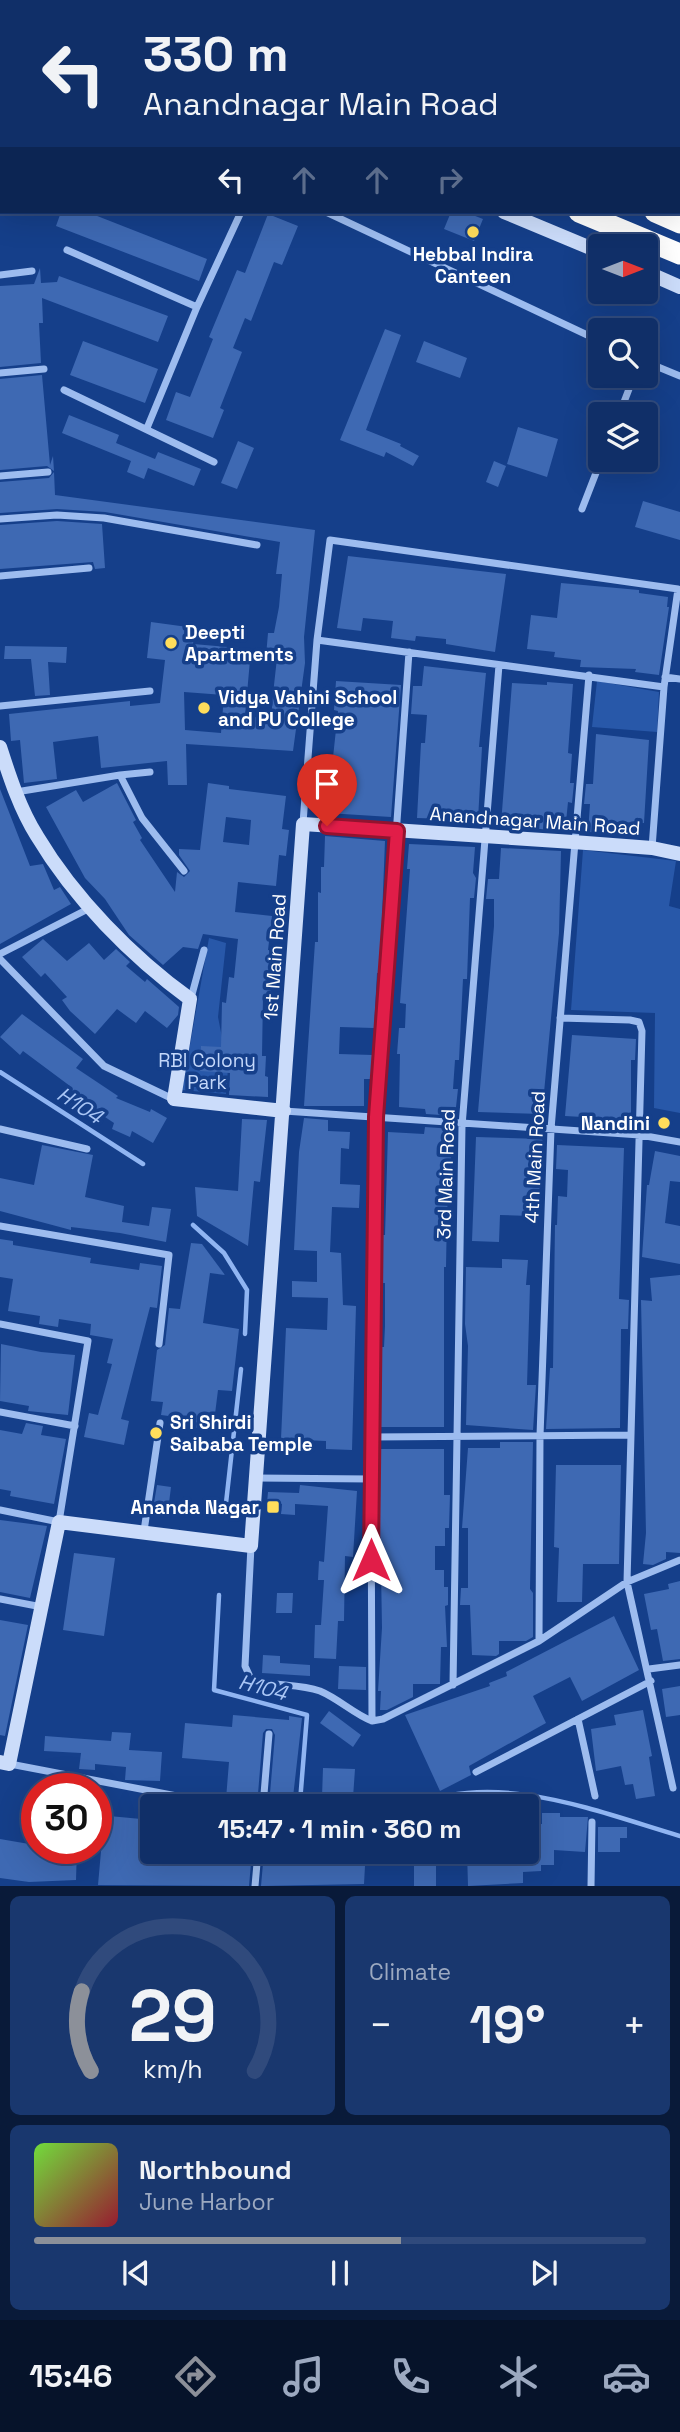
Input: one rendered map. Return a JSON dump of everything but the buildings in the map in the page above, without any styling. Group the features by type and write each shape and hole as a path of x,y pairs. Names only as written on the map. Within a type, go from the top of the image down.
{"highway":[{"path":"584,214 680,254"},
{"path":"660,214 680,222"}],"street":[{"path":"147,428 197,307 240,214"},
{"path":"330,214 588,335"},
{"path":"509,214 588,248"},
{"path":"66,250 197,307"},
{"path":"0,275 32,271"},
{"path":"658,277 680,287"},
{"path":"658,367 680,376"},
{"path":"0,373 44,369"},
{"path":"64,390 214,462"},
{"path":"0,476 48,472"},
{"path":"582,509 596,472"},
{"path":"0,519 57,515 104,518 257,545"},
{"name":"1st Main Road","path":"251,1546 317,640 330,540 679,589"},
{"path":"0,576 89,568"},
{"path":"652,848 664,687 679,589"},
{"path":"317,640 664,687"},
{"path":"372,1721 371,1479 376,1117 409,652"},
{"name":"3rd Main Road","path":"453,1685 462,1126 499,665"},
{"name":"4th Main Road","path":"538,1641 540,1436 551,1129 589,675"},
{"path":"666,677 680,679"},
{"path":"0,706 150,691"},
{"path":"0,747 15,792 37,837 91,907 145,965 190,999"},
{"path":"15,792 150,772"},
{"path":"121,775 142,818 184,871"},
{"name":"Anandnagar Main Road","path":"303,824 652,848 680,854"},
{"path":"91,907 0,957 104,1066 174,1099 462,1126 640,1135 680,1142"},
{"path":"174,1099 190,999 204,950"},
{"path":"559,1018 639,1021 642,1031 627,1582 649,1669 673,1788"},
{"path":"0,1129 87,1149"},
{"path":"0,1226 169,1255 159,1344"},
{"path":"0,1324 88,1341 60,1522 4,1763 166,1794"},
{"path":"0,1412 75,1426"},
{"path":"144,1531 160,1423"},
{"path":"372,1437 631,1436"},
{"path":"256,1478 371,1479"},
{"path":"0,1510 60,1522 251,1546 245,1666 251,1679 267,1685 297,1685 321,1692 372,1721"},
{"path":"372,1721 453,1685 538,1641 627,1582 680,1560"},
{"path":"0,1599 42,1607"},
{"path":"649,1669 680,1665"},
{"path":"476,1772 651,1681"},
{"path":"578,1719 595,1796"},
{"path":"264,1794 270,1734"},
{"path":"591,1886 592,1822"},
{"path":"255,1886 257,1864"}],"green space":[{"path":"597,681 659,692 657,732 592,727"},
{"path":"583,850 676,861 669,906 680,909 680,1113 654,1108 655,1013 571,1010"},
{"name":"RBI Colony Park","path":"209,938 226,943 218,1017 228,1068 226,1094 182,1090"}],"waterway":[{"name":"H104","path":"0,1072 143,1164"},
{"name":"H104","path":"193,1225 224,1253 247,1290 245,1334"},
{"name":"H104","path":"225,1512 241,1369"},
{"name":"H104","path":"219,1595 214,1690 307,1715 301,1794"},
{"name":"H104","path":"462,1794 520,1794"},
{"name":"H104","path":"539,1797 582,1806 680,1836"}],"place":[{"name":"Hebbal Indira Canteen","path":"473,232"},
{"name":"Deepti Apartments","path":"171,643"},
{"name":"Vidya Vahini School and PU College","path":"204,708"},
{"name":"Nandini","path":"664,1123"},
{"name":"Sri Shirdi Saibaba Temple","path":"156,1433"},
{"name":"Ananda Nagar","path":"273,1507"}],"route":[{"path":"327,826 397,831 376,1117 371,1560"}]}
